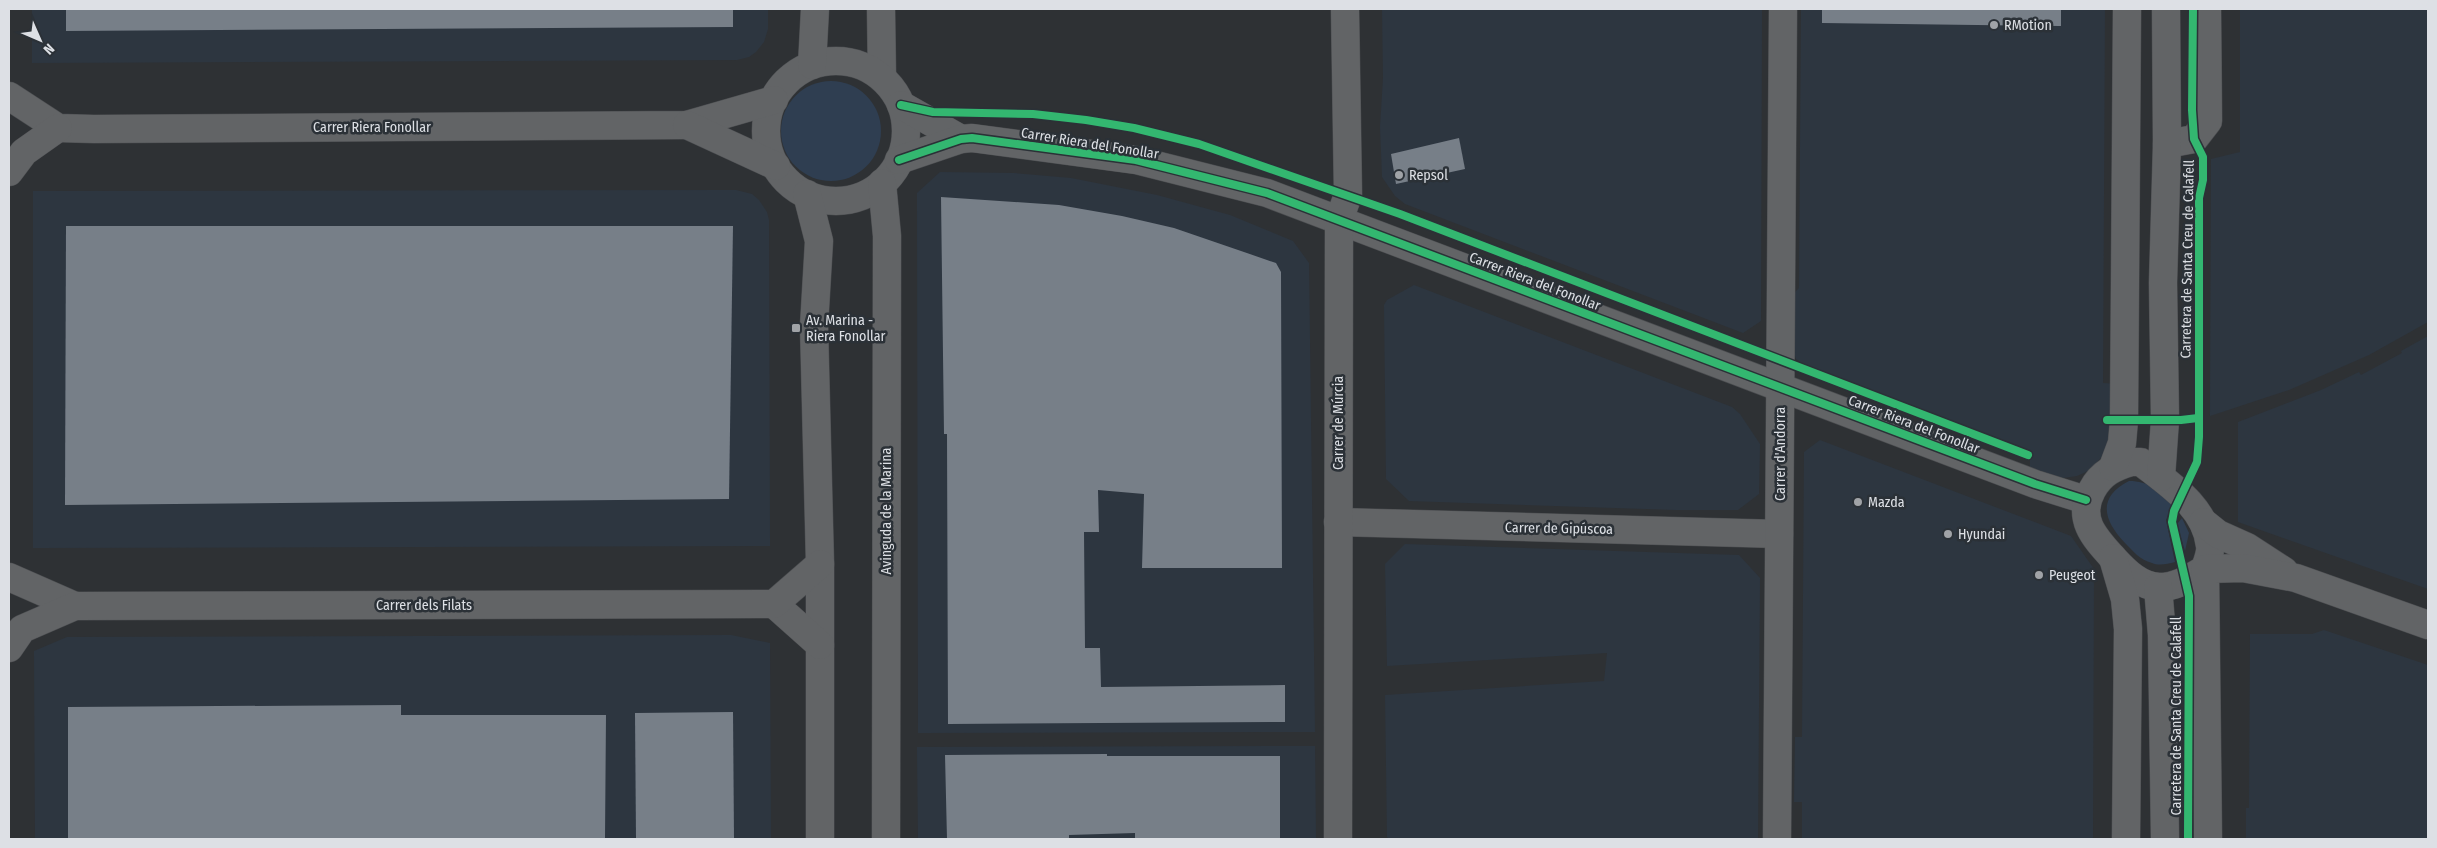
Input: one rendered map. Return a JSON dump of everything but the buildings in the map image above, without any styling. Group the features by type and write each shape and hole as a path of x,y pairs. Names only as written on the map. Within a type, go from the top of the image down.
{"street":[{"path":"812,65 816,9"},
{"path":"881,9 882,78"},
{"name":"Carrer de Múrcia","path":"1338,839 1338,220 1348,195 1345,9"},
{"name":"Carrer d'Andorra","path":"1777,839 1783,9"},
{"path":"2127,9 2124,420 2122,443 2113,467 2098,480 2086,500 2084,513 2092,534 2129,575 2140,582 2158,587 2179,584 2205,568 2243,568 2296,578 2428,625"},
{"name":"Carretera de Santa Creu de Calafell","path":"2161,477 2165,420 2163,283 2167,144 2166,9"},
{"path":"2167,144 2194,139 2208,121 2207,9"},
{"path":"830,61 849,62 866,68 882,78 901,105 906,133 899,160 882,183 860,196 846,200 820,199 807,194 786,180 776,166 769,150 766,133 768,116 774,100 790,79 812,65 830,61"},
{"path":"9,96 58,128 24,152 9,172"},
{"name":"Carrer Riera Fonollar","path":"58,128 687,125 774,100"},
{"path":"901,105 961,139"},
{"name":"Carrer Riera Fonollar","path":"687,125 776,166"},
{"name":"Carrer Riera del Fonollar","path":"961,139 972,138 1136,160 1267,193 2035,484 2086,500"},
{"path":"899,160 961,139"},
{"name":"Avinguda de la Marina","path":"882,183 887,236 886,839"},
{"path":"807,194 819,241 814,326 820,564 820,839"},
{"path":"2113,467 2141,462 2188,501 2203,522 2218,534 2247,547 2296,578"},
{"name":"Carrer de Gipúscoa","path":"1338,522 1779,534"},
{"path":"2203,522 2211,548 2205,568 2208,839"},
{"path":"2113,558 2125,599 2128,629 2126,839"},
{"path":"820,564 774,604 820,646"},
{"name":"Carrer dels Filats","path":"9,577 75,606"},
{"name":"Carretera de Santa Creu de Calafell","path":"2158,587 2162,634 2165,839"},
{"name":"Carrer dels Filats","path":"9,648 22,628 75,606 774,604"}],"shaded area":[{"path":"32,9 768,9 768,29 764,42 756,52 749,57 737,60 32,63"},
{"path":"1382,9 1762,9 1761,321 1743,333 1405,204 1395,196 1382,177 1380,127 1383,78"},
{"path":"1801,9 2105,9 2103,383 2120,384 2112,447 2088,471 2077,476 2063,478 2050,476 2030,468 2030,452 1804,365 1796,359 1792,347 1793,294 1799,288"},
{"path":"2240,9 2428,9 2428,322 2369,355 2289,390 2210,416 2211,159 2240,152"},
{"path":"831,81 850,85 866,96 877,112 881,131 877,150 866,166 850,177 831,181 812,177 796,166 785,150 781,131 785,112 796,96 812,85"},
{"path":"940,172 1014,173 1071,178 1157,195 1230,215 1293,241 1309,263 1315,732 918,733 917,193"},
{"path":"736,190 752,194 759,200 767,212 769,220 770,546 33,548 33,191"},
{"path":"1414,285 1732,407 1740,414 1760,444 1759,494 1738,510 1676,510 1409,501 1386,479 1384,305 1387,300"},
{"path":"2428,336 2428,589 2238,522 2238,422 2321,390 2359,372 2361,375 2402,353 2401,351"},
{"path":"1820,440 2071,536 2094,569 2093,839 1802,839 1802,802 1794,802 1795,737 1802,737 1804,452"},
{"path":"2129,481 2136,481 2153,487 2172,504 2166,520 2175,562 2157,564 2144,560 2125,543 2112,526 2108,517 2108,502 2112,494 2119,487"},
{"path":"2182,518 2189,533 2185,551 2177,524"},
{"path":"1405,544 1739,555 1760,578 1758,839 1389,839 1387,837 1385,695 1604,681 1607,653 1387,666 1385,564"},
{"path":"2324,630 2428,665 2428,839 2246,839 2246,808 2249,808 2250,634 2312,634"},
{"path":"731,635 770,643 771,839 35,839 34,651 67,637"},
{"path":"1315,746 1316,839 918,839 917,747"}],"cycle path":[{"path":"2188,839 2189,596 2172,522 2174,511 2197,462 2199,437 2199,198 2203,180 2203,157 2194,139 2192,110 2193,9"},
{"path":"901,105 933,112 1033,114 1086,120 1134,128 1199,144 1400,214 2028,455"},
{"path":"899,160 961,139 972,138 1136,160 1267,193 2035,484 2086,500"},
{"path":"2107,420 2181,420 2198,418"}],"place":[{"name":"RMotion","path":"1994,25"},
{"name":"Repsol","path":"1399,175"},
{"name":"Av. Marina - Riera Fonollar","path":"796,328"},
{"name":"Mazda","path":"1858,502"},
{"name":"Hyundai","path":"1948,534"},
{"name":"Peugeot","path":"2039,575"}]}
